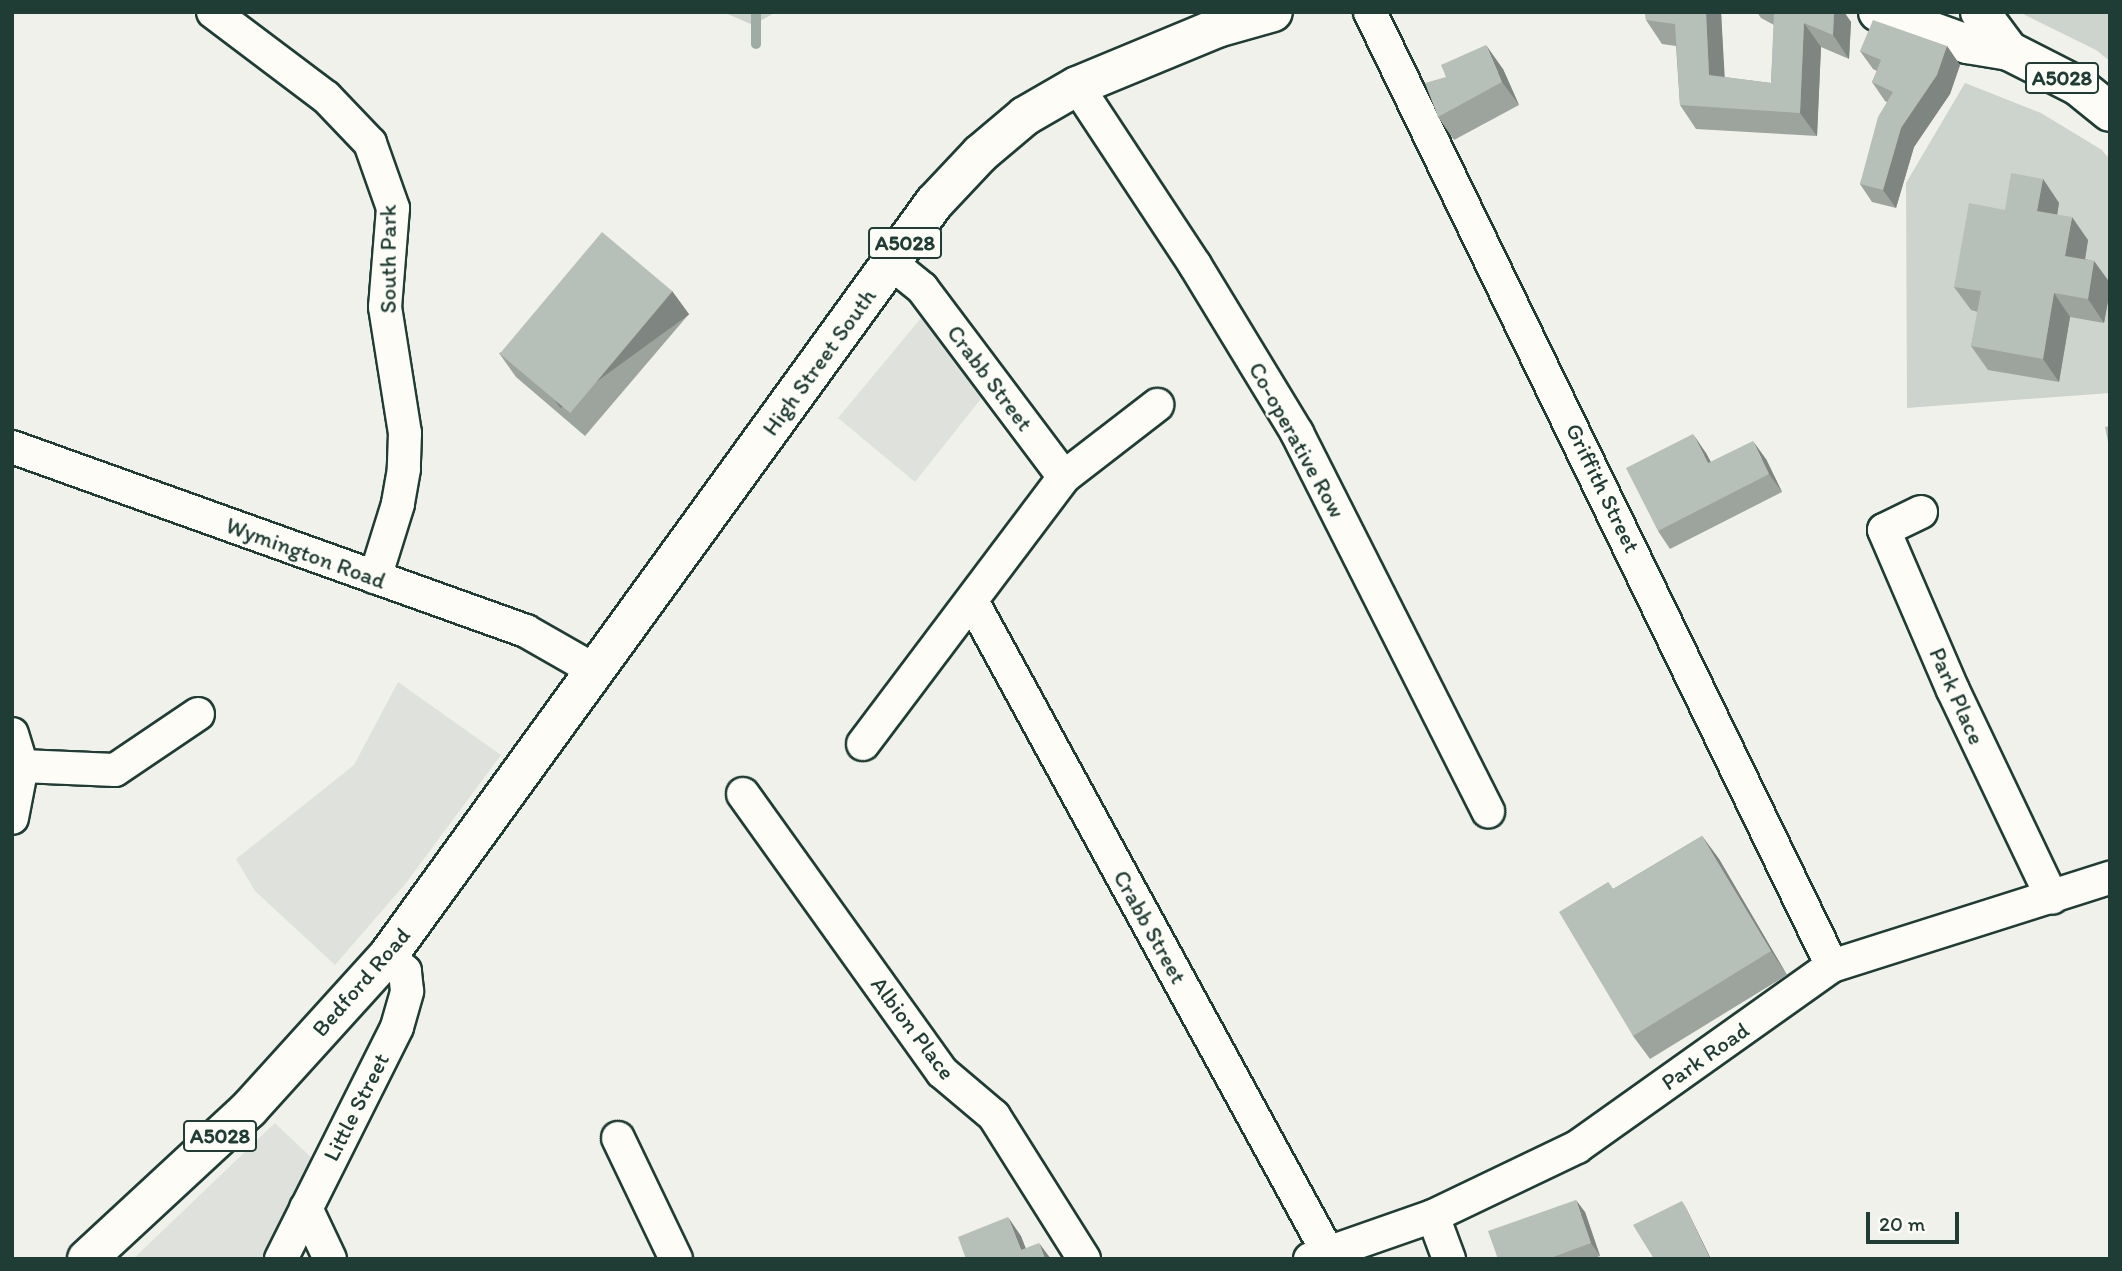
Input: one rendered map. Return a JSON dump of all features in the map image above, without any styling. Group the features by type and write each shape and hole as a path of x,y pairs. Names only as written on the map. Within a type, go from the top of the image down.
{"main road":[{"name":"High Street South","path":"594,670 934,203 980,154 1025,116 1077,86 1205,33 1273,12"},
{"name":"A5028","path":"1878,12 1967,44 2009,51 2078,86 2110,112"},
{"name":"A5028","path":"1980,12 2009,51"},
{"name":"Bedford Road","path":"87,1259 250,1110 387,957 594,670"}],"street":[{"name":"South Park","path":"213,12 326,97 370,143 394,208 385,307 405,433 404,469 398,504 374,578"},
{"name":"Griffith Street","path":"1370,12 1832,966"},
{"name":"Co-operative Row","path":"1077,86 1195,265 1297,433 1488,811"},
{"name":"Crabb Street","path":"891,263 922,288 1064,477"},
{"path":"863,744 1064,477 1157,405"},
{"name":"Wymington Road","path":"12,447 526,631 594,670"},
{"name":"Park Place","path":"1921,512 1884,530 1953,690 2052,898"},
{"name":"Crabb Street","path":"972,601 1319,1256"},
{"path":"22,766 115,770 198,714"},
{"path":"12,734 22,766 12,818"},
{"name":"Albion Place","path":"743,793 942,1072 993,1116 1084,1259"},
{"name":"Park Road","path":"1319,1256 1433,1216 1577,1147 1832,966 2110,878"},
{"name":"Little Street","path":"281,1259 397,1027 408,991 405,971 387,957"},
{"path":"618,1138 676,1259"},
{"path":"306,1208 330,1259"},
{"path":"1433,1216 1449,1259"}],"shaded area":[{"path":"723,12 776,12 753,25"},
{"path":"2019,12 2110,12 2110,61 2096,50"},
{"path":"1965,83 2041,113 2102,150 2110,160 2110,393 1907,408 1906,183"},
{"path":"921,318 984,395 915,482 838,418"},
{"path":"398,682 501,755 406,883 335,965 255,891 236,859 354,765"},
{"path":"275,1123 316,1162 272,1259 133,1259"}],"building":[{"path":"1645,12 1706,12 1709,75 1771,83 1774,12 1834,12 1833,35 1804,23 1800,113 1680,105 1675,24 1646,20"},
{"path":"1873,20 1947,46 1937,75 1901,128 1883,190 1860,184 1878,117 1893,92 1872,82 1881,60 1860,51"},
{"path":"1486,45 1502,82 1438,117 1425,83 1446,77 1441,65"},
{"path":"2011,173 2043,179 2037,211 2072,217 2065,256 2094,261 2088,299 2054,293 2043,359 1971,346 1981,291 1954,287 1969,203 2005,210"},
{"path":"602,232 672,291 570,413 500,354"},
{"path":"2110,426 2110,452 2105,427"},
{"path":"1693,434 1708,463 1753,441 1769,474 1658,531 1626,468"},
{"path":"1702,836 1771,951 1633,1036 1559,912 1608,882 1613,889"},
{"path":"1576,1200 1591,1243 1548,1259 1498,1259 1488,1231"},
{"path":"1682,1201 1710,1259 1654,1259 1633,1225"},
{"path":"1008,1217 1021,1250 1039,1243 1045,1259 966,1259 958,1237"}],"waterway":[{"path":"756,12 756,44"}]}
